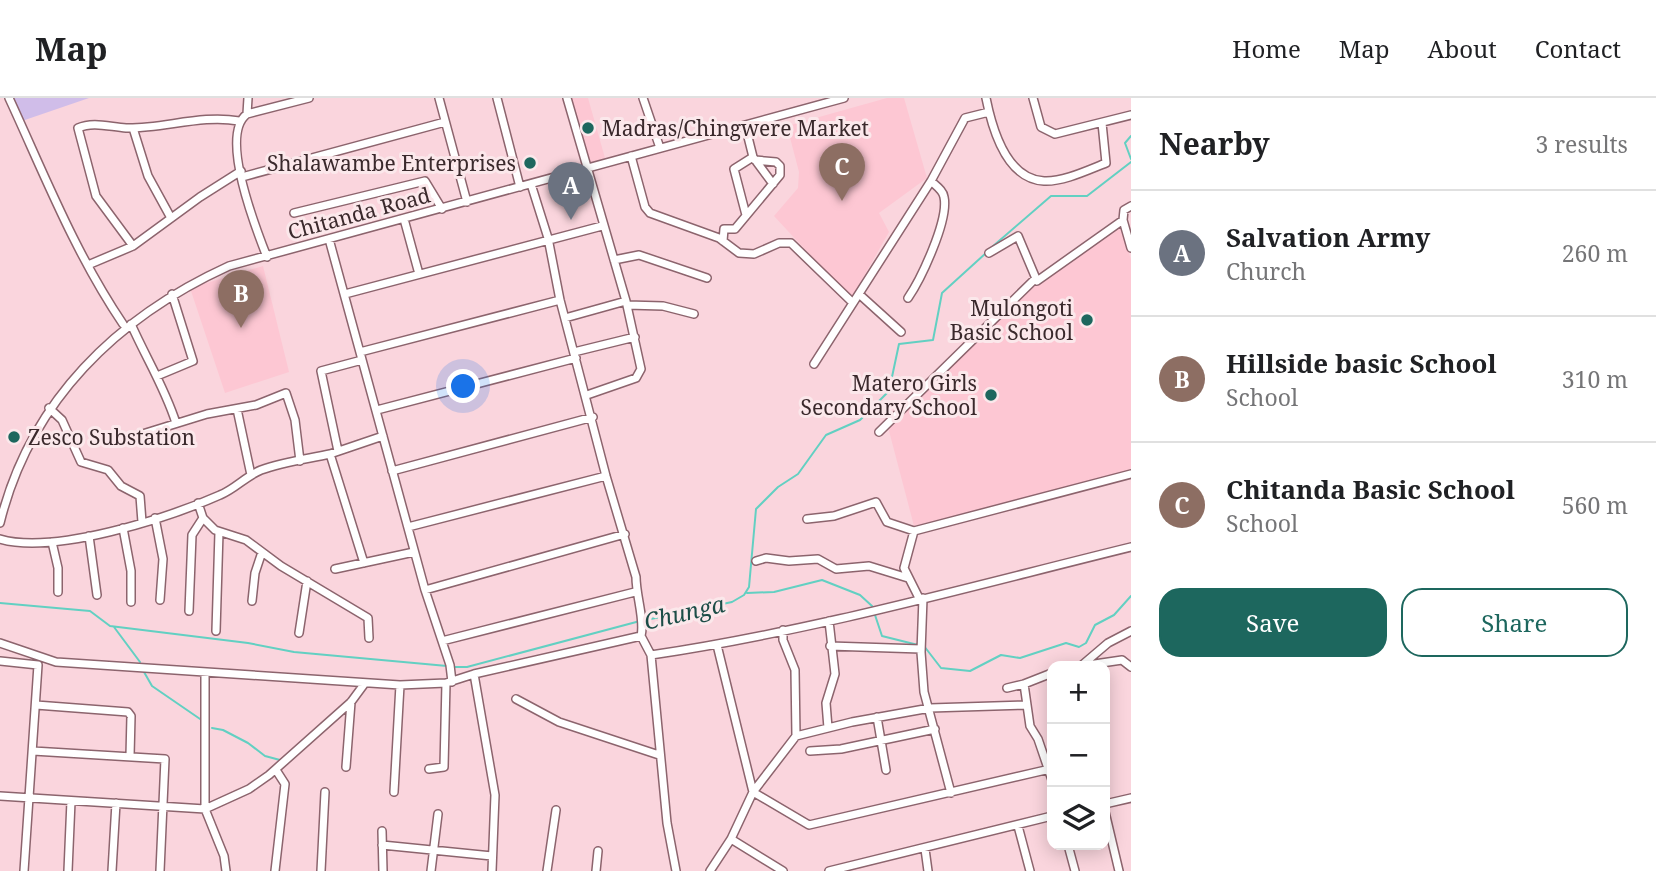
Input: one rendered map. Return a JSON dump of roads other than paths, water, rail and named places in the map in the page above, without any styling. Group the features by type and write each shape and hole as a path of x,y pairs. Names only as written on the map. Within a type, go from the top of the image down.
{"street":[{"path":"9,98 57,209 99,290 127,324 157,376 176,424"},
{"path":"247,114 248,98"},
{"path":"267,257 254,224 235,134 239,121 247,114 309,98"},
{"path":"439,98 467,202"},
{"path":"497,98 520,187"},
{"path":"567,98 635,337 639,374 618,385 587,395"},
{"path":"643,98 660,148"},
{"name":"Chitanda Road","path":"0,523 25,452 49,408 80,369 127,324 172,294 229,266 844,98"},
{"path":"986,98 1005,154 1024,174 1043,181 1064,178 1106,163 1101,122"},
{"path":"1033,98 1041,127 1055,134 1131,115"},
{"path":"814,364 931,181 965,118 989,112"},
{"path":"133,246 96,196 76,131 91,124 133,128 177,122 239,121"},
{"path":"88,265 133,246 171,218 242,174 445,122"},
{"path":"745,125 754,159 772,184"},
{"path":"133,128 148,176 171,218"},
{"path":"631,156 647,211 723,241 731,250 747,254 779,243 791,243 853,303"},
{"path":"723,241 724,229 735,229 782,171 778,163 754,159 735,166 746,215"},
{"path":"294,213 425,181 442,209"},
{"path":"908,298 930,262 930,252 944,215 944,197 931,181"},
{"path":"531,184 548,238 560,300 593,417 606,476 636,577 635,592 644,625 641,636 651,655 659,755 676,871"},
{"path":"1131,205 1124,210 1123,220 1131,248"},
{"path":"404,219 419,274"},
{"path":"989,253 1018,236 1037,281 1123,220"},
{"path":"345,294 548,238 603,226"},
{"path":"329,239 414,552 451,667 444,766 429,769"},
{"path":"614,260 639,255 707,278"},
{"path":"879,432 1036,278"},
{"path":"157,376 193,361 172,294"},
{"path":"859,294 901,332"},
{"path":"338,451 321,371 361,356 560,300"},
{"path":"565,318 626,303 663,306 695,314"},
{"path":"377,410 635,337"},
{"path":"136,436 286,393 295,420 300,461"},
{"path":"49,408 62,420 81,462 108,470 121,486 138,495 142,522"},
{"path":"237,409 251,475"},
{"path":"393,471 593,417"},
{"path":"0,539 16,543 52,542 123,528 221,495 251,475 330,454 383,436"},
{"path":"330,454 364,563"},
{"path":"807,519 834,516 876,502 887,522 914,531 1131,474"},
{"path":"408,527 606,476"},
{"path":"198,503 202,518 219,532 246,540 368,618 369,638"},
{"path":"155,518 163,559 160,600"},
{"path":"189,611 192,536 202,518"},
{"path":"123,528 131,571 131,602"},
{"path":"914,531 904,568 921,598 924,692 951,793"},
{"path":"216,631 219,532"},
{"path":"425,590 625,534"},
{"path":"89,536 97,595"},
{"path":"52,542 58,568 58,592"},
{"path":"651,655 717,645 830,621 1131,547"},
{"path":"252,601 255,573 262,552"},
{"path":"335,569 414,552"},
{"path":"756,561 766,558 789,561 818,559 836,569 869,566 908,578"},
{"path":"299,633 307,581"},
{"path":"442,641 635,592"},
{"path":"828,728 826,703 835,674 830,646 830,621"},
{"path":"710,871 731,839 753,792 796,736 795,670 783,640 783,630"},
{"path":"1087,661 1108,643 1131,631"},
{"path":"0,643 56,662 400,685 449,683 474,674 641,636"},
{"path":"717,645 753,792 803,822 815,826 1047,770"},
{"path":"830,646 921,649"},
{"path":"1110,662 1122,660 1131,667"},
{"path":"0,661 38,664 24,871"},
{"path":"205,673 205,809 224,856 226,871"},
{"path":"474,674 495,795 492,871"},
{"path":"1007,688 1047,675"},
{"path":"0,796 205,809 249,789 276,770 351,702 365,682"},
{"path":"1024,684 1030,726 1047,763"},
{"path":"394,792 400,685"},
{"path":"516,699 559,722 659,755"},
{"path":"346,767 351,702"},
{"path":"36,705 128,712 131,716 130,755"},
{"path":"796,736 930,708 1025,705"},
{"path":"877,717 886,770"},
{"path":"810,751 880,741 935,729"},
{"path":"33,751 165,759 160,871"},
{"path":"275,871 285,785 276,770"},
{"path":"321,871 326,792"},
{"path":"1110,803 1131,798"},
{"path":"68,871 71,801"},
{"path":"112,871 116,803"},
{"path":"547,871 556,810"},
{"path":"431,871 438,814"},
{"path":"829,871 1047,817"},
{"path":"1018,826 1030,871"},
{"path":"382,831 383,871"},
{"path":"1110,833 1119,871"},
{"path":"731,839 773,868 783,871"},
{"path":"382,845 492,856"},
{"path":"925,849 928,871"},
{"path":"1069,850 1075,871"},
{"path":"596,871 598,851"}],"waterway":[{"name":"Chunga","path":"1131,136 1125,143 1131,159"},
{"name":"Chunga","path":"992,247 1051,196 1087,196 1131,162"},
{"name":"Chunga","path":"646,620 732,602 744,595 749,587 756,509 778,487 798,474 826,435 860,420 889,391 899,344 933,340 942,293 986,253"},
{"path":"747,593 774,592 822,580 860,595 872,606"},
{"path":"924,646 941,668 970,671 1001,655 1020,658 1066,643 1079,647 1086,643 1095,625 1114,615 1131,596"},
{"name":"Chunga","path":"0,603 90,611 110,626 248,643 294,652 447,666"},
{"path":"875,615 882,636 918,645"},
{"name":"Chunga","path":"452,667 467,667 640,621"},
{"path":"114,627 140,662"},
{"path":"144,672 152,686 203,721"},
{"path":"212,728 223,730 248,743 265,756 280,760"}],"place":[{"name":"Madras/Chingwere Market","path":"588,128"},
{"name":"Shalawambe Enterprises","path":"530,163"},
{"name":"Chitanda Basic School","path":"842,201"},
{"name":"Salvation Army","path":"571,220"},
{"name":"Mulongoti Basic School","path":"1087,320"},
{"name":"Hillside basic School","path":"241,328"},
{"name":"Matero Girls Secondary School","path":"991,395"},
{"name":"Zesco Substation","path":"14,437"}]}
